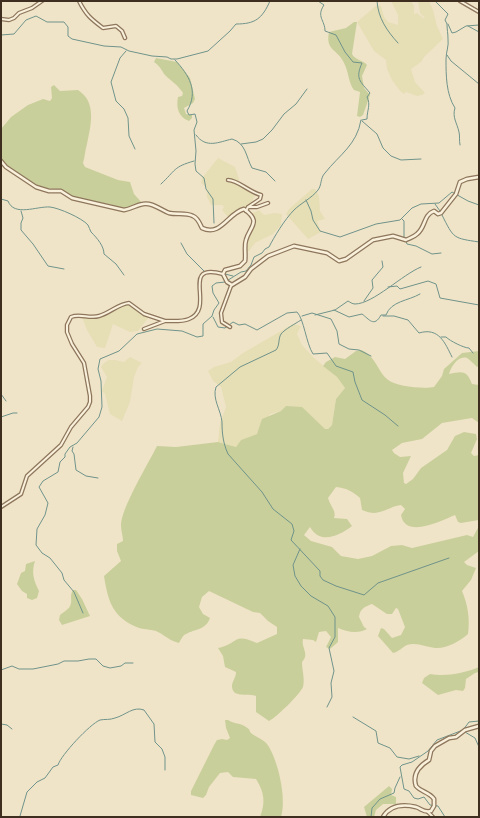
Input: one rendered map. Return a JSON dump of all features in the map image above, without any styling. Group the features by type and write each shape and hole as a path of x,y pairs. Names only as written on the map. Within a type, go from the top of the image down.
{"street":[{"path":"1,19 9,20 14,18 19,13 32,8 42,1"},
{"path":"79,1 89,18 103,28 116,26 122,31 125,38"},
{"path":"460,1 479,12"},
{"path":"1,161 6,167 36,187 49,191 61,191 72,198 124,210 144,204 158,207 170,213 194,216 200,222 202,228 208,231 216,230 238,211 246,211 254,221 254,227 245,242 245,260 240,266 224,270 223,274"},
{"path":"228,326 222,322 221,313 232,285 245,277 251,269 268,256 294,246 327,253 339,261 346,259 359,248 373,240 393,236 406,240 418,234 425,224 429,213 434,211 438,214 441,213 456,194 460,182 467,178 479,177"},
{"path":"228,180 234,180 248,190 260,194 260,199 248,207 246,211"},
{"path":"248,207 256,207 268,203"},
{"path":"2,505 21,494 27,476 61,445 90,402 84,362 72,344 67,332 67,325 71,317 76,315 99,316 126,302 132,304 144,314 165,320 182,321 191,319 198,313 201,296 199,278 202,274 211,270 223,274 226,281 232,285"},
{"path":"144,329 165,320"},
{"path":"428,812 433,809 434,799 416,786 414,778 418,769 429,760 431,751 436,746 449,738 456,737 465,730 479,726"},
{"path":"383,817 393,807 415,807 428,812 433,817"}],"shaded area":[{"path":"391,1 411,1 414,6 414,14 417,13 425,18 420,13 418,1 429,1 443,39 421,62 411,69 415,82 425,93 422,95 417,96 401,92 392,80 387,69 386,60 374,51 357,22 377,5 381,6 384,17 388,22 398,25 398,15"},
{"path":"218,158 235,167 239,184 255,196 251,203 230,219 222,210 224,207 222,205 211,205 207,197 207,188 201,183 202,178"},
{"path":"312,189 315,189 319,196 320,211 325,219 317,221 321,232 308,239 286,214 289,209"},
{"path":"259,210 264,215 282,214 281,225 273,234 255,243 247,251 249,235 254,227 249,215"},
{"path":"126,302 149,317 138,331 130,332 113,324 105,348 97,347 82,317 96,317"},
{"path":"293,324 301,326 297,334 302,345 337,377 345,388 336,399 332,425 325,429 281,411 270,414 257,434 241,440 236,447 218,442 220,423 226,407 221,387 213,381 208,371 214,367 231,362"},
{"path":"130,357 142,363 134,377 130,402 122,421 110,414 105,394 102,391 107,377 101,367 109,360 124,362"}],"green space":[{"path":"357,22 352,54 367,65 362,76 364,88 370,95 363,115 360,117 357,116 360,92 352,87 344,63 330,46 328,38 329,32 346,28"},
{"path":"156,58 177,62 190,78 195,99 193,103 184,108 186,114 192,115 189,121 182,117 177,104 178,97 182,96 183,93 154,62"},
{"path":"54,85 60,91 78,90 88,101 91,122 83,163 85,167 118,180 130,182 134,194 143,204 124,210 109,204 71,197 58,190 35,186 8,169 1,161 1,129 11,117 28,105 43,99 50,101 52,98 51,87"},
{"path":"361,350 370,355 391,382 403,386 424,388 434,387 442,376 444,369 462,353 479,351 479,366 477,367 467,358 461,358 453,365 449,374 464,373 472,384 479,385 479,423 472,418 442,423 422,439 402,443 392,450 400,457 411,456 403,473 404,483 406,484 413,479 421,468 447,450 455,436 464,432 476,434 477,439 471,453 474,456 479,455 479,520 461,523 458,522 455,515 433,524 416,527 409,526 404,522 401,515 405,509 401,505 374,513 368,512 362,510 360,498 346,489 336,487 328,498 334,511 334,518 347,519 352,526 330,537 319,536 310,527 304,535 311,541 332,547 341,556 358,559 372,556 391,546 402,545 412,548 467,535 473,537 479,526 479,551 464,562 476,568 471,580 462,591 468,612 468,634 449,646 435,648 410,644 393,653 378,636 381,628 392,638 401,635 405,627 398,609 396,608 392,614 387,614 372,604 369,605 361,610 359,617 367,629 360,632 352,632 338,628 338,642 330,649 326,647 331,637 326,631 319,632 316,642 303,639 305,656 302,662 303,687 288,705 269,721 256,712 256,696 241,695 234,692 232,685 236,672 225,667 223,656 218,648 239,639 257,643 277,634 277,627 260,613 253,612 209,591 202,597 199,607 203,614 210,618 208,622 203,627 189,632 179,643 156,631 139,628 123,619 113,608 104,576 121,561 117,551 117,544 123,541 121,528 125,509 157,446 176,447 218,442 236,447 241,440 257,434 262,419 281,411 286,406 302,407 325,429 328,429 332,425 336,399 345,388 337,377 323,366 335,357 345,359 356,351"},
{"path":"35,561 34,577 39,591 37,598 32,600 27,598 27,594 17,584 21,573 25,571 26,564"},
{"path":"73,590 76,590 82,599 90,616 62,625 59,620 60,615 70,606"},
{"path":"479,667 479,672 466,679 463,691 456,690 438,695 422,683 424,678 430,674 455,674"},
{"path":"225,720 248,728 251,733 267,744 275,759 280,779 283,800 281,817 260,817 263,797 256,779 233,777 228,772 220,773 203,798 191,795 191,791 217,740 227,740 230,738"},
{"path":"389,786 392,789 391,795 396,797 396,804 383,804 376,810 374,817 367,817 364,807"}],"waterway":[{"path":"1,35 14,34 26,20 36,16 47,22 64,22 68,27 68,36 72,39 104,46 121,47 129,51 152,56 177,59 208,51 236,24 248,23 261,16 270,1"},
{"path":"318,1 324,5 321,16 325,31 336,35 353,62 362,63 359,73 360,80 370,93 367,97 369,105 367,119 362,120"},
{"path":"377,1 379,13 384,24 398,43"},
{"path":"435,1 448,14 445,20 448,42 446,78 448,91 455,108 454,117 459,132 460,145"},
{"path":"448,24 452,33 466,26 479,25"},
{"path":"468,26 479,32"},
{"path":"126,51 120,58 111,82 116,101 124,109 128,118 129,136 135,149"},
{"path":"447,55 451,61 479,84"},
{"path":"175,60 191,84 191,104 187,111 189,115 195,114 197,122 194,130 196,171 204,178 206,189 213,199 214,223"},
{"path":"241,144 263,139 284,114 296,104 307,89"},
{"path":"83,613 74,592 64,580 62,573 36,545 37,529 45,515 48,503 39,487 43,481 58,472 60,462 70,447 77,443 99,417 102,407 101,381 98,369 100,359 119,351 137,334 157,329 182,331 197,337 203,336 203,324 212,316 219,303 213,293 212,286 216,283 225,282 246,271 254,257 269,247 280,228 297,207 313,196 318,190 323,175 352,143 361,120"},
{"path":"362,121 377,134 383,148 391,156 401,160 421,159"},
{"path":"196,135 208,143 218,143 232,139 237,141 243,147 252,168 266,172 275,181"},
{"path":"161,184 178,167 194,161"},
{"path":"306,200 313,220 320,231 340,237 376,224 400,220 412,208 421,204 439,203 452,192 479,205"},
{"path":"1,199 8,201 15,209 26,210 50,207 81,219 88,225 91,232 100,242 104,254 116,264 124,275"},
{"path":"435,204 440,211"},
{"path":"21,211 23,218 21,230 48,266 64,269"},
{"path":"442,215 455,236 479,242"},
{"path":"402,219 404,221 404,237 407,244 432,254 441,253"},
{"path":"181,243 187,254 206,273"},
{"path":"364,301 373,288 372,280 383,267 382,261"},
{"path":"315,315 335,310 348,301 355,304 362,303 421,267"},
{"path":"225,274 233,276"},
{"path":"388,287 397,286 400,289 428,281 436,284 440,298 479,305"},
{"path":"334,310 349,317 362,314 374,322 381,315 386,315 388,310 396,304 420,294"},
{"path":"213,317 218,327 225,328 233,322 239,325 245,324 257,330 287,313 297,312 313,354 327,353 336,366 353,372 362,400 398,426"},
{"path":"302,316 312,313 331,319 337,331 339,344 371,356"},
{"path":"383,316 394,316 408,320 419,333 432,332 436,334 444,342 452,357"},
{"path":"301,320 281,334 276,350 240,367 216,387 216,400 228,454 262,492 273,509 292,524 294,531 291,540 320,571 320,576 323,580 364,595 378,583 449,558"},
{"path":"441,337 446,337 457,344 469,348 473,353"},
{"path":"1,394 6,401"},
{"path":"1,417 17,413"},
{"path":"73,447 72,451 76,470 86,476 98,478"},
{"path":"300,549 293,565 295,576 301,586 311,596 328,606 335,617 335,637 329,648 334,671 331,683 332,697 327,707"},
{"path":"1,670 12,666 19,669 33,669 64,661 89,659 96,659 103,666 110,668 121,666 125,663 133,663"},
{"path":"20,816 27,792 37,782 45,778 53,767 58,765 64,754 76,740 100,720 113,719 136,709 144,710 154,724 155,742 162,749 165,757 165,770"},
{"path":"353,717 376,731 378,743 390,748 397,757 409,759 419,756"},
{"path":"445,817 438,806 430,805 424,797 414,798 409,791 404,789 400,767 412,762 428,751 437,740 463,730 469,722 479,721"},
{"path":"1,724 7,725 12,729"},
{"path":"465,732 475,738 479,747"},
{"path":"371,817 372,808 380,799 394,793 400,777"},
{"path":"13,817 21,817"}]}
